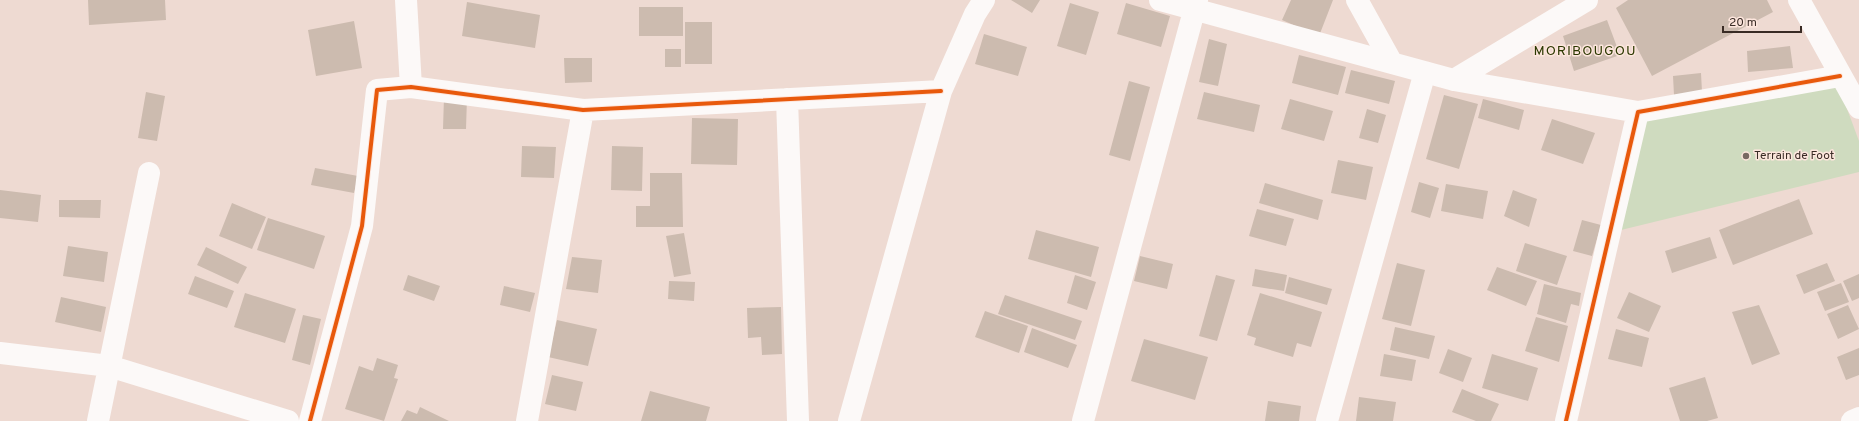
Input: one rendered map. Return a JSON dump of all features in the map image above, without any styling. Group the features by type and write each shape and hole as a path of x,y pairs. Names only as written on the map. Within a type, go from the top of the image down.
{"street":[{"path":"406,0 411,87"},
{"path":"849,421 941,91 976,14 984,0"},
{"path":"1160,0 1196,5 1454,80 1638,112 1840,76"},
{"path":"1356,0 1392,63"},
{"path":"1454,80 1587,0"},
{"path":"1799,0 1859,108"},
{"path":"1083,421 1196,5"},
{"path":"1327,421 1425,72"},
{"path":"310,421 362,226 377,90 411,87 583,110 941,91"},
{"path":"787,99 798,421"},
{"path":"527,421 583,110"},
{"path":"1566,421 1638,112"},
{"path":"98,421 149,173"},
{"path":"0,353 109,366 283,420"},
{"path":"1852,421 1859,418"}],"green space":[{"name":"Terrain de Foot","path":"1837,82 1859,141 1859,172 1621,230 1640,116"}],"building":[{"path":"88,0 165,0 166,20 89,25"},
{"path":"1011,0 1040,0 1032,13"},
{"path":"1291,0 1333,0 1319,36 1282,20"},
{"path":"1628,0 1767,0 1773,12 1652,76 1616,8"},
{"path":"467,2 540,15 535,48 462,36"},
{"path":"1070,3 1099,12 1086,55 1057,46"},
{"path":"1126,3 1170,16 1161,47 1117,34"},
{"path":"639,7 683,7 683,36 639,36"},
{"path":"1607,20 1620,55 1574,71 1563,36"},
{"path":"354,21 362,68 316,76 308,30"},
{"path":"685,22 712,22 712,64 685,64"},
{"path":"984,34 1027,47 1018,76 975,64"},
{"path":"1209,39 1227,44 1218,86 1199,82"},
{"path":"1790,46 1793,68 1748,72 1747,51"},
{"path":"665,49 681,49 681,67 665,67"},
{"path":"1299,55 1346,67 1338,95 1292,83"},
{"path":"564,58 592,58 592,82 565,83"},
{"path":"1351,70 1395,81 1389,104 1345,93"},
{"path":"1701,73 1702,92 1674,95 1673,76"},
{"path":"1129,81 1150,87 1130,161 1109,155"},
{"path":"146,92 165,96 157,141 138,138"},
{"path":"1204,92 1260,105 1254,132 1197,119"},
{"path":"1444,95 1478,104 1459,169 1426,159"},
{"path":"444,97 467,97 466,129 443,129"},
{"path":"1290,99 1333,111 1324,141 1281,129"},
{"path":"1483,99 1524,110 1519,130 1478,118"},
{"path":"1367,109 1386,115 1378,143 1359,138"},
{"path":"692,118 738,119 737,165 691,164"},
{"path":"1552,119 1595,133 1583,164 1541,150"},
{"path":"522,146 556,147 554,178 521,177"},
{"path":"612,146 643,147 642,191 611,190"},
{"path":"1338,160 1373,167 1366,200 1331,193"},
{"path":"315,168 358,176 354,193 311,185"},
{"path":"650,173 682,173 683,227 636,227 636,206 650,206"},
{"path":"1419,182 1439,188 1430,218 1411,212"},
{"path":"1265,183 1323,200 1318,220 1259,203"},
{"path":"1446,184 1488,191 1483,219 1441,211"},
{"path":"0,190 41,195 38,222 0,218"},
{"path":"1513,190 1537,199 1529,227 1504,216"},
{"path":"1799,199 1813,234 1733,265 1719,230"},
{"path":"59,200 101,200 100,218 59,217"},
{"path":"232,203 266,217 252,249 219,236"},
{"path":"1257,209 1294,219 1286,246 1249,236"},
{"path":"268,218 325,236 314,269 257,250"},
{"path":"1582,220 1601,225 1592,256 1573,251"},
{"path":"1036,230 1099,247 1091,277 1028,259"},
{"path":"684,233 691,274 674,277 666,236"},
{"path":"1710,237 1717,258 1672,273 1665,251"},
{"path":"1525,243 1567,256 1557,285 1516,271"},
{"path":"68,246 108,252 104,282 63,276"},
{"path":"206,247 247,267 238,284 197,265"},
{"path":"1140,256 1173,264 1167,289 1134,281"},
{"path":"572,257 602,260 598,293 566,289"},
{"path":"1397,263 1425,270 1411,326 1382,319"},
{"path":"1827,263 1835,281 1804,294 1796,275"},
{"path":"1497,267 1537,281 1526,306 1487,290"},
{"path":"1255,269 1287,275 1284,291 1252,286"},
{"path":"1859,274 1859,298 1852,301 1843,281"},
{"path":"408,275 440,286 434,301 403,290"},
{"path":"1075,275 1096,282 1087,310 1067,303"},
{"path":"1216,275 1235,280 1217,341 1199,336"},
{"path":"195,276 234,291 227,308 188,294"},
{"path":"1289,277 1332,289 1327,305 1285,293"},
{"path":"669,281 695,282 694,301 668,299"},
{"path":"1841,283 1849,302 1825,311 1817,292"},
{"path":"1544,284 1581,293 1579,306 1571,304 1566,323 1537,314"},
{"path":"504,286 535,293 530,312 500,305"},
{"path":"1629,292 1661,306 1649,332 1617,318"},
{"path":"245,293 296,309 285,343 234,327"},
{"path":"1260,293 1322,312 1311,347 1297,343 1293,357 1254,345 1256,338 1247,335"},
{"path":"1005,295 1082,321 1075,340 998,314"},
{"path":"61,297 106,307 101,332 55,322"},
{"path":"1759,305 1780,354 1752,365 1732,312"},
{"path":"1848,305 1859,329 1838,339 1827,314"},
{"path":"781,307 782,354 762,355 761,337 748,338 747,308"},
{"path":"985,311 1028,326 1019,353 975,337"},
{"path":"303,315 321,319 310,365 292,360"},
{"path":"1536,317 1568,326 1559,362 1525,351"},
{"path":"557,320 597,329 588,366 548,357"},
{"path":"1395,327 1435,336 1429,359 1390,350"},
{"path":"1032,328 1077,345 1068,368 1024,352"},
{"path":"1616,329 1649,338 1642,367 1608,359"},
{"path":"1144,339 1208,357 1195,400 1131,381"},
{"path":"1859,348 1859,375 1846,380 1837,357"},
{"path":"1448,349 1472,358 1463,382 1439,373"},
{"path":"1384,354 1416,360 1412,381 1380,376"},
{"path":"1492,354 1538,368 1528,401 1482,388"},
{"path":"377,358 398,365 394,378 398,379 384,421 345,409 359,366 373,371"},
{"path":"552,375 583,382 576,411 545,404"},
{"path":"1705,377 1718,418 1707,421 1680,421 1669,388"},
{"path":"1462,389 1499,404 1491,421 1476,421 1452,412"},
{"path":"650,391 710,407 706,421 641,421"},
{"path":"1359,397 1396,402 1393,421 1356,421"},
{"path":"1268,401 1301,406 1299,421 1265,421"},
{"path":"420,407 449,421 401,421 407,410 417,414"}],"cycle path":[{"path":"1566,421 1638,112 1840,76"},
{"path":"310,421 362,226 377,90 411,87 583,110 941,91"}],"place":[{"name":"Terrain de Foot","path":"1746,156"}],"district":[{"name":"MORIBOUGOU","path":"1585,51"}]}
